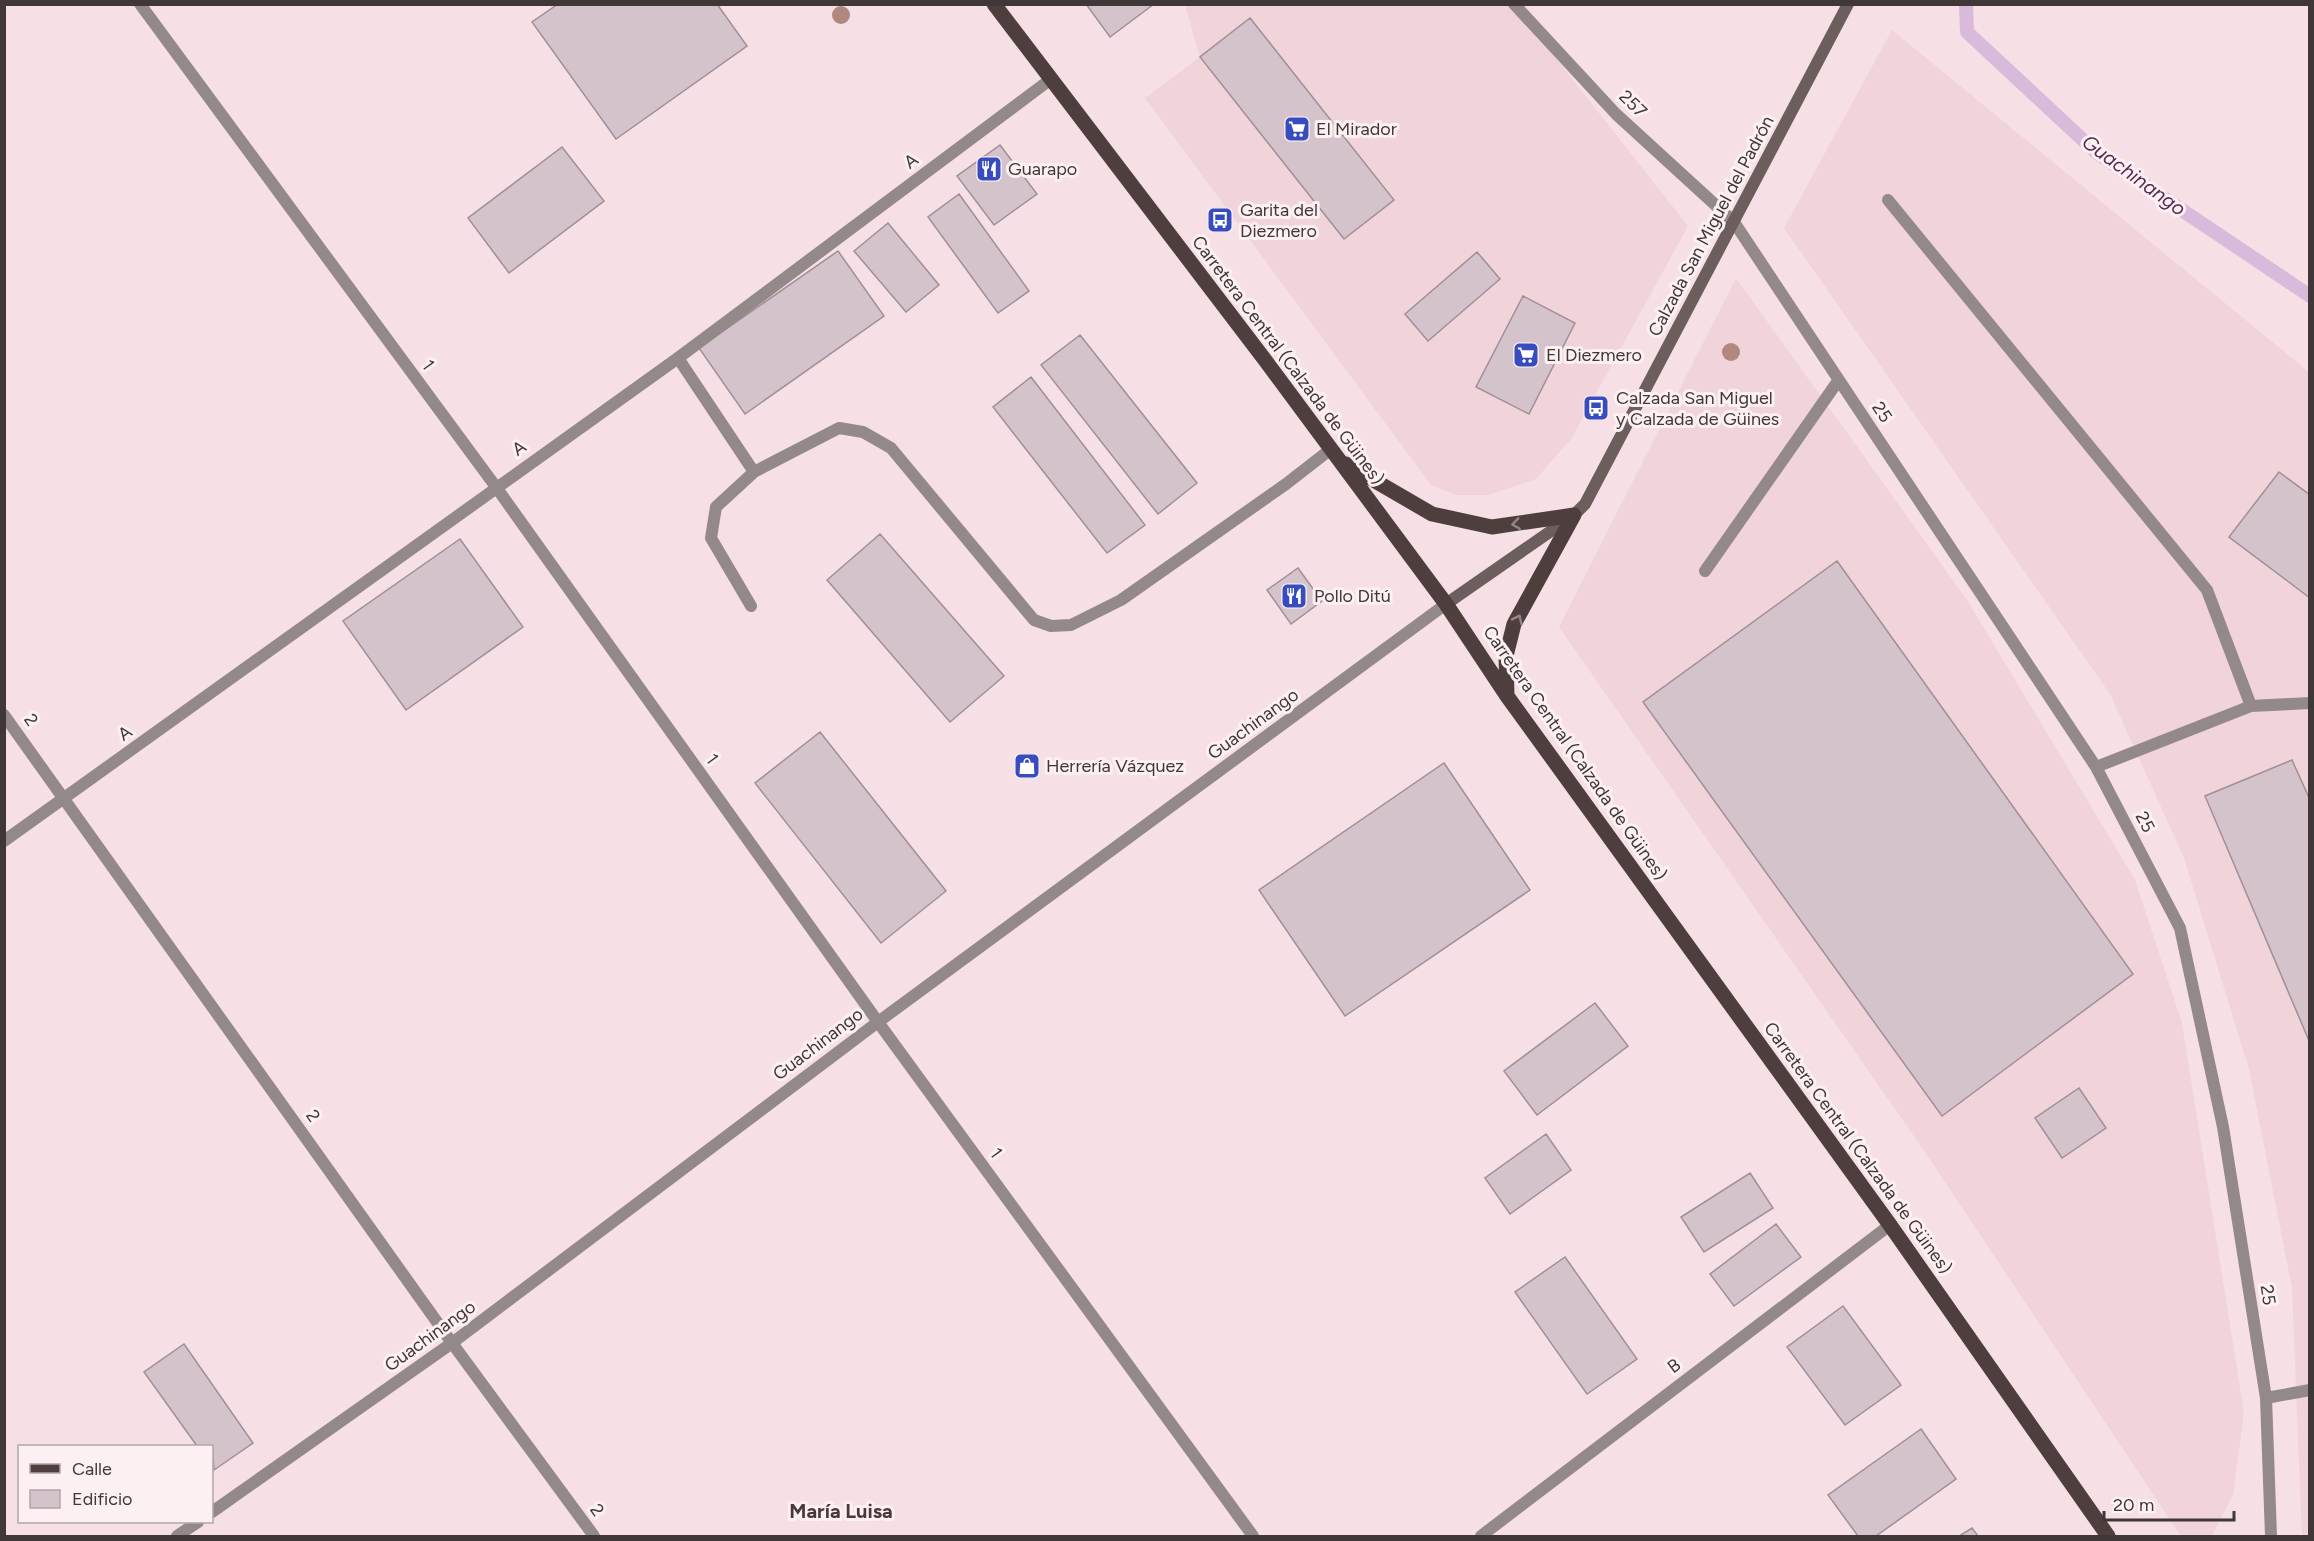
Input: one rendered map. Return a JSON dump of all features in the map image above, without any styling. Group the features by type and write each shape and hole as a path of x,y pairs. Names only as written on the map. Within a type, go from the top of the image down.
{"main road":[{"name":"Calzada San Miguel del Padrón","path":"1446,604 1574,515 1585,504 1848,4"},
{"name":"Carretera Central (Calzada de Güines)","path":"995,5 1446,604 1507,696 1890,1225 2108,1536"},
{"path":"1335,455 1432,514 1492,527 1574,515"},
{"path":"1507,696 1506,656 1514,624 1574,515"}],"street":[{"name":"1","path":"140,4 496,487 878,1022 1253,1536"},
{"name":"257","path":"1514,4 1616,114 1734,222"},
{"name":"A","path":"4,841 678,358 1051,79"},
{"path":"1888,200 2207,590 2251,706"},
{"name":"25","path":"1734,222 2096,767 2180,928 2223,1127 2266,1398 2271,1536"},
{"path":"678,358 754,472"},
{"path":"1705,571 1838,381"},
{"path":"751,606 711,538 716,507 754,472 839,428 863,432 891,448 1035,620 1051,626 1071,625 1121,600 1286,484 1335,455"},
{"name":"Guachinango","path":"213,1511 452,1343 878,1022 1446,604"},
{"path":"2096,767 2251,706 2310,703"},
{"name":"2","path":"4,715 452,1343 594,1536"},
{"name":"B","path":"1481,1536 1890,1225"},
{"path":"2266,1398 2310,1390"},
{"path":"177,1536 195,1523"}],"shaded area":[{"path":"1185,5 1514,5 1688,226 1571,439 1536,479 1488,495 1457,495 1431,485 1145,98 1200,57"},
{"path":"1892,30 2309,372 2309,1536 2302,1536 2292,1288 2249,1069 2184,858 2110,694 1784,228"},
{"path":"1736,278 1967,600 2135,880 2182,1023 2244,1413 2233,1495 2212,1536 2181,1536 1927,1155 1559,627"}],"building":[{"path":"558,4 717,4 747,46 616,139 532,22"},
{"path":"1086,4 1154,4 1110,37"},
{"name":"El Mirador","path":"1250,18 1394,200 1344,239 1200,57"},
{"path":"1000,145 1037,194 994,225 957,176"},
{"path":"562,147 604,201 509,273 468,218"},
{"path":"959,194 1029,291 998,313 928,217"},
{"path":"888,223 939,285 906,312 854,251"},
{"path":"838,251 884,316 745,414 699,348"},
{"path":"1477,252 1500,279 1428,341 1405,314"},
{"name":"El Diezmero","path":"1523,296 1575,323 1529,414 1476,387"},
{"path":"1080,335 1197,483 1158,514 1041,365"},
{"path":"1031,377 1145,525 1107,553 993,407"},
{"path":"2279,472 2310,495 2310,598 2229,537"},
{"path":"880,534 1004,676 950,722 827,580"},
{"path":"460,539 523,627 406,710 343,621"},
{"path":"1837,561 2133,974 1942,1116 1643,702"},
{"name":"Pollo Ditú","path":"1298,568 1322,601 1291,624 1267,590"},
{"path":"820,732 946,891 881,943 755,783"},
{"path":"2292,760 2310,800 2310,1043 2205,796"},
{"path":"1444,763 1530,890 1345,1016 1259,890"},
{"path":"1595,1003 1628,1046 1537,1115 1504,1071"},
{"path":"2079,1088 2106,1128 2062,1158 2035,1118"},
{"path":"1546,1134 1571,1170 1510,1214 1485,1178"},
{"path":"1750,1173 1773,1208 1704,1252 1681,1217"},
{"path":"1776,1224 1801,1257 1734,1306 1710,1274"},
{"path":"1565,1257 1637,1359 1587,1394 1515,1292"},
{"path":"1843,1306 1901,1385 1845,1425 1787,1347"},
{"path":"184,1344 253,1443 214,1470 213,1445 196,1445 144,1372"},
{"path":"1921,1429 1956,1479 1876,1536 1858,1536 1828,1495"},
{"path":"1972,1528 1978,1536 1959,1536"}],"waterway":[{"name":"Guachinango","path":"1966,4 1967,32 2097,153 2310,296"}],"place":[{"name":"El Mirador","path":"1297,129"},
{"name":"Guarapo","path":"989,169"},
{"name":"Garita del Diezmero","path":"1220,220"},
{"name":"El Diezmero","path":"1526,355"},
{"name":"Calzada San Miguel y Calzada de Güines","path":"1596,408"},
{"name":"Pollo Ditú","path":"1294,596"},
{"name":"Herrería Vázquez","path":"1027,766"}],"district":[{"name":"María Luisa","path":"841,1511"}]}
